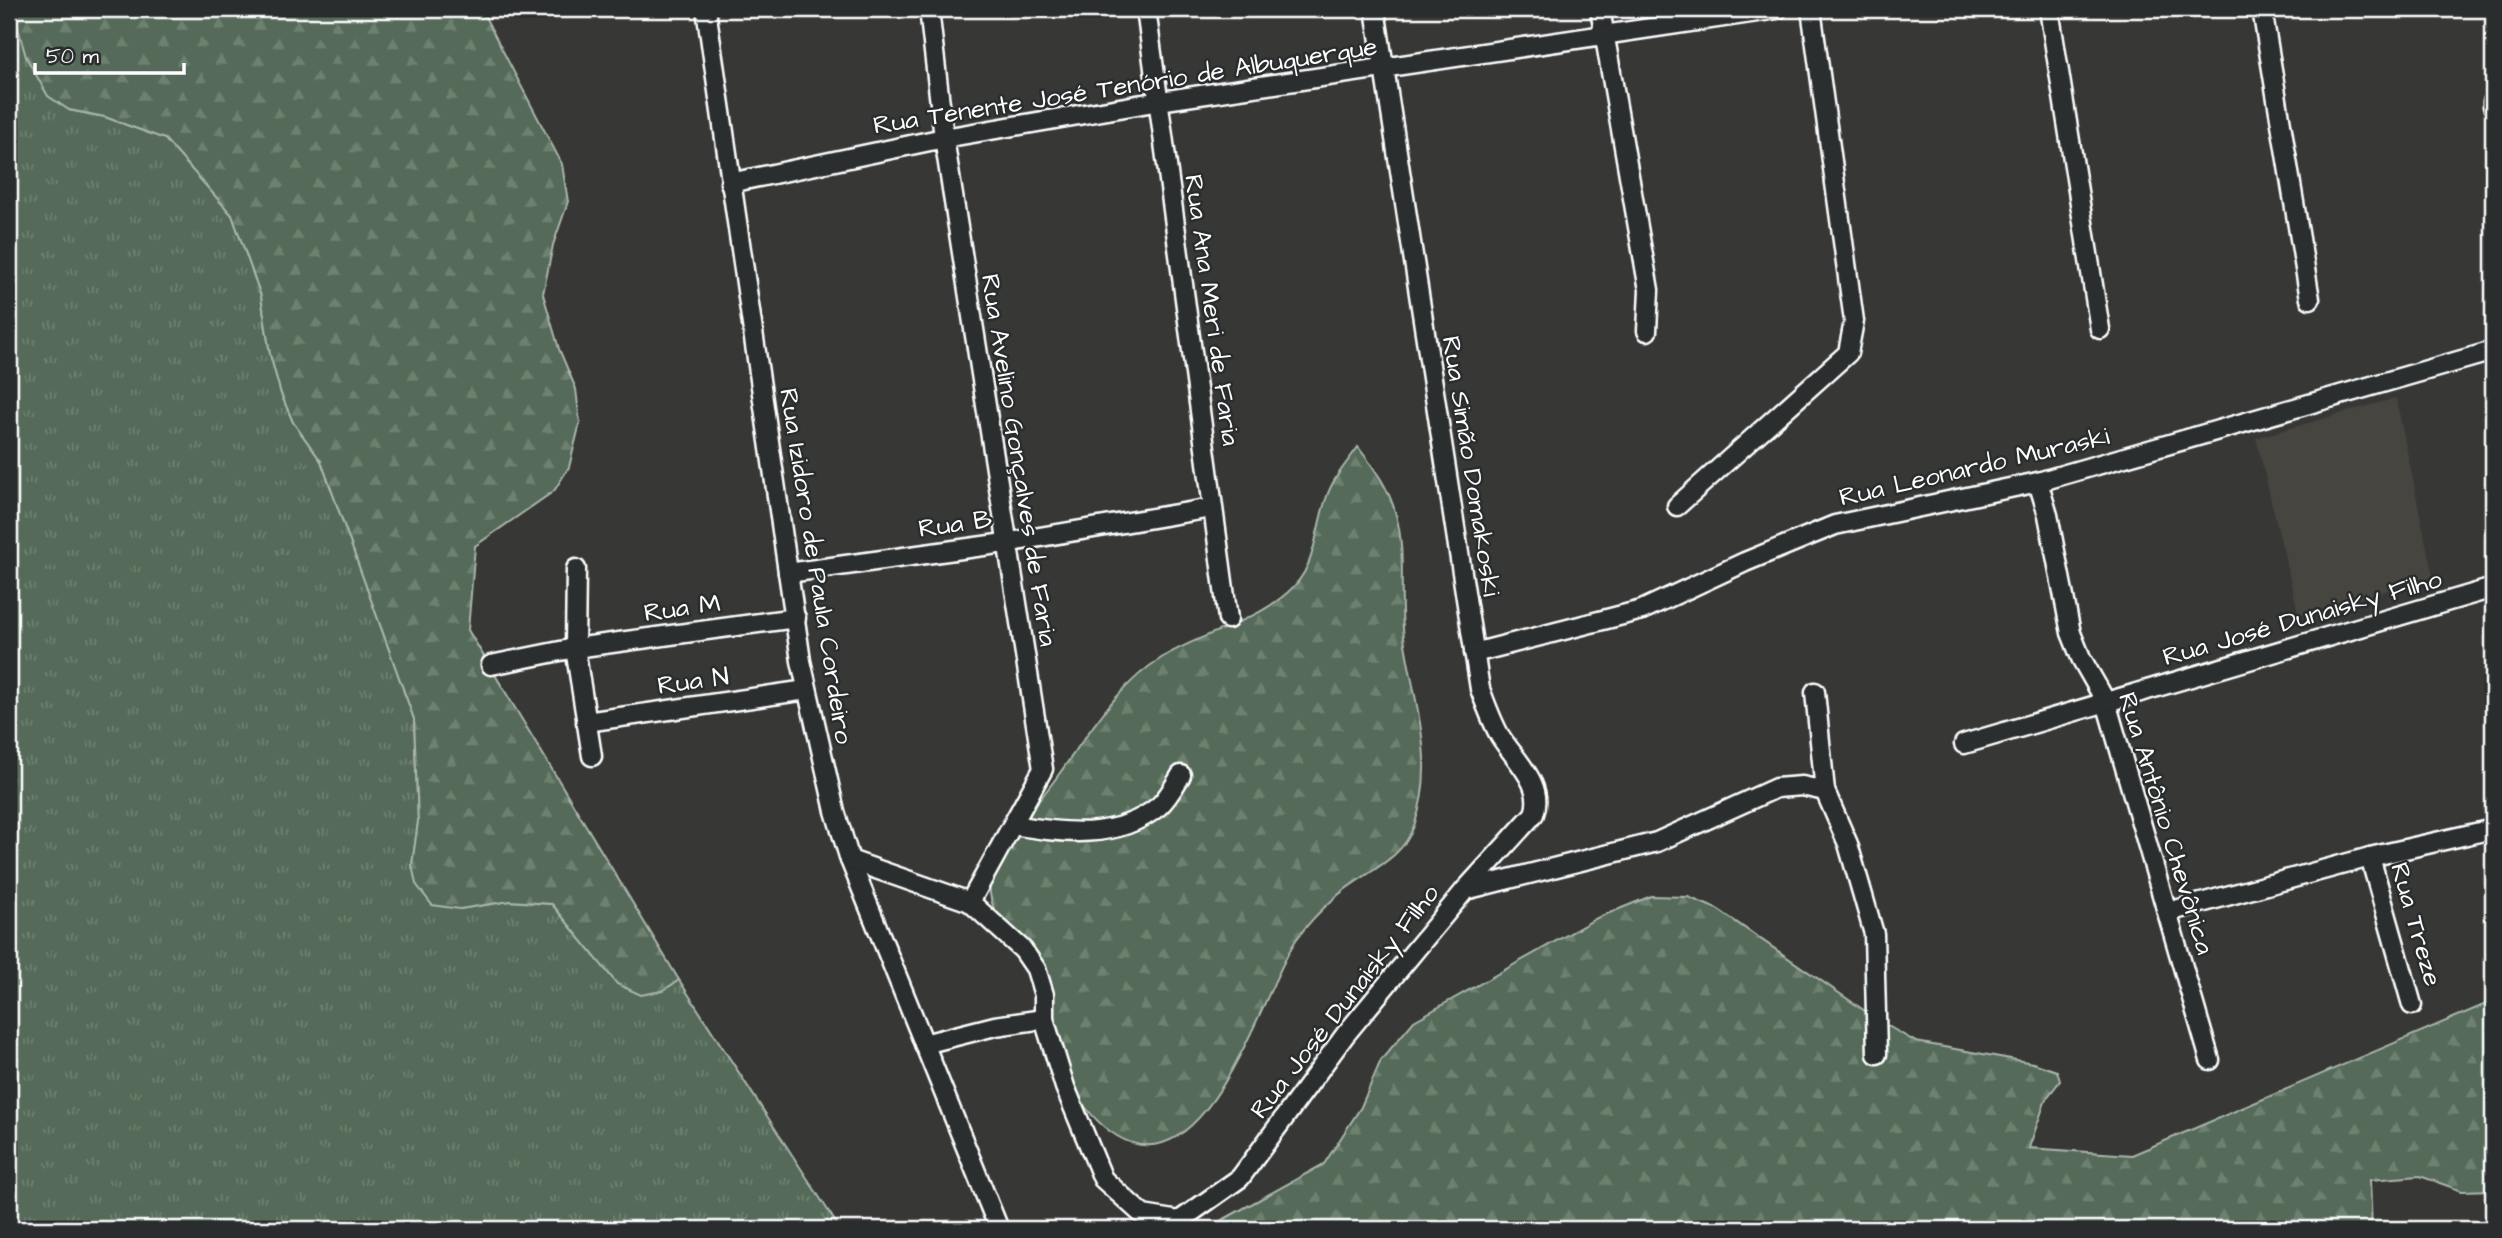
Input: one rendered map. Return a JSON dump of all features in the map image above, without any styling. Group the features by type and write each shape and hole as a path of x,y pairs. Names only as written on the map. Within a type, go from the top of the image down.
{"street":[{"name":"Rua Izidoro de Paula Cordeiro","path":"706,9 788,573 807,690 835,811 850,860 999,1229"},
{"name":"Rua Avelino Gonçalves de Faria","path":"929,9 944,138 1005,543 1043,769 970,902"},
{"name":"Rua Ana Meri de Faria","path":"1146,9 1228,619"},
{"name":"Rua Simão Domakoski","path":"1375,9 1479,689 1499,734 1532,782 1539,801 1534,814 1465,890"},
{"path":"1600,9 1649,290 1647,331"},
{"name":"Rua Tenente José Tenório de Albuquerque","path":"730,183 944,138 1160,101 1778,9"},
{"path":"1677,506 1848,353 1854,321 1811,9"},
{"path":"2049,9 2099,329"},
{"path":"2262,9 2310,299"},
{"name":"Rua Leonardo Muraski","path":"1474,653 1642,610 1745,562 1835,525 2038,482 2493,351"},
{"name":"Rua Antônio Chevônica","path":"2038,482 2048,515 2071,633 2081,658 2106,702 2210,1060"},
{"name":"Rua B","path":"788,573 1005,543 1212,508"},
{"path":"576,569 575,648 592,756"},
{"name":"Rua José Dunaisky Filho","path":"1964,744 2493,588"},
{"name":"Rua M","path":"491,665 575,648 796,618"},
{"name":"Rua N","path":"586,722 807,690"},
{"path":"1815,692 1825,791 1848,844 1874,934 1878,1054"},
{"path":"1013,825 1064,833 1105,831 1138,820 1161,805 1181,775"},
{"name":"Rua José Dunaisky Filho","path":"970,902 1023,950 1036,969 1044,995 1044,1019 1065,1087 1103,1179 1143,1215 1179,1221 1240,1178 1345,1035 1465,890 1657,842 1776,788 1802,786 1825,791"},
{"path":"2168,912 2370,857 2493,829"},
{"name":"Rua Treze","path":"2370,857 2412,1005"},
{"path":"850,860 970,902"},
{"path":"924,1044 995,1026 1044,1019"}],"shaded area":[{"path":"2396,398 2433,577 2299,616 2256,438"}],"green space":[{"path":"9,9 13,9 69,110 105,117 165,139 232,215 261,296 270,354 281,394 293,422 321,461 414,719 418,822 412,865 460,909 510,901 552,904 618,984 662,991 679,980 840,1229 9,1229"},
{"path":"13,9 490,9 484,15 562,164 568,202 553,245 543,294 559,349 576,389 580,423 569,467 554,491 475,546 468,630 679,980 662,991 641,995 617,984 552,904 510,901 460,909 432,905 416,884 412,865 418,822 414,719 321,461 293,422 281,394 270,354 261,296 232,215 165,139 105,117 69,110 48,96 26,57"},
{"path":"1358,447 1385,487 1399,530 1404,637 1424,754 1421,802 1414,826 1401,848 1338,895 1300,934 1282,965 1228,1078 1204,1112 1178,1136 1149,1145 1117,1136 1090,1113 1060,1064 1045,1029 1026,969 994,910 990,887 992,876 1004,850 1020,826 1103,713 1131,682 1163,657 1258,613 1297,583 1309,561 1332,485"},
{"path":"1651,896 1688,897 1717,909 1881,1022 1916,1042 2033,1063 2057,1071 2060,1081 2046,1099 2029,1148 2132,1155 2493,1001 2493,1190 2462,1191 2420,1176 2370,1180 2372,1229 1206,1229 1324,1164 1361,1107 1381,1060 1414,1021 1597,918"}]}
